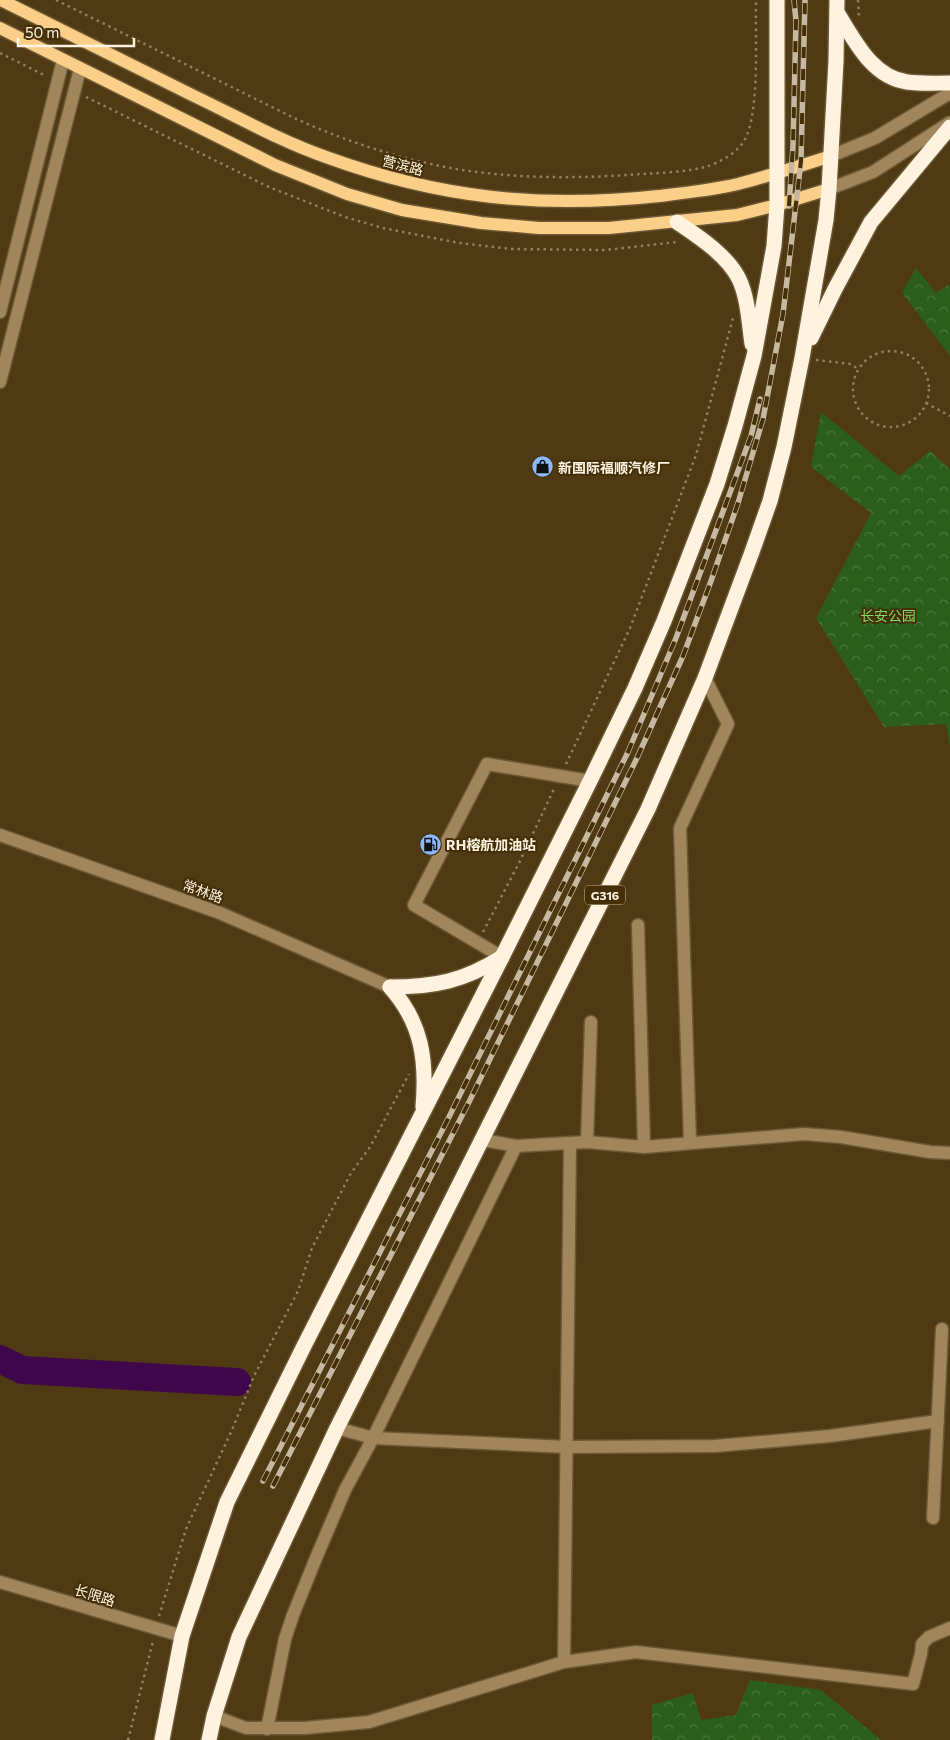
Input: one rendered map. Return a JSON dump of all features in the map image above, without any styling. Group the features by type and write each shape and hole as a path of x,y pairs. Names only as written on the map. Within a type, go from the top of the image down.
{"highway":[{"path":"162,1740 182,1636 227,1502 590,781 664,621 717,484 754,356 774,246 777,205 777,0"},
{"path":"837,7 860,50 872,64 885,73 905,82 921,84 950,83"},
{"name":"G316","path":"209,1740 214,1716 239,1636 336,1428 483,1140 648,809 705,678 770,501 784,447 802,358 830,189 837,7"},
{"path":"802,358 835,288 872,222 950,127"},
{"path":"677,222 696,235 727,262 739,279 745,299 754,356"},
{"path":"390,987 421,987 443,983 482,970 502,957"},
{"path":"390,987 401,999 409,1013 421,1042 425,1062 423,1114"}],"main road":[{"name":"营滨路","path":"1,0 284,140 347,165 411,184 483,197 573,202 638,198 677,194 735,184 830,156"},
{"path":"0,28 284,169 347,194 402,210 481,223 539,228 609,228 737,215 830,189"}],"street":[{"path":"0,312 64,60"},
{"path":"0,382 80,69"},
{"path":"830,156 875,138 950,93"},
{"path":"830,189 873,172 950,123"},
{"path":"690,1143 680,828 728,724 705,678"},
{"path":"502,957 414,904 487,764 590,781"},
{"name":"常林路","path":"0,835 220,914 390,987"},
{"path":"638,926 644,1147"},
{"path":"587,1142 591,1022"},
{"path":"483,1140 516,1146 587,1142 644,1147 804,1134 841,1137 930,1152 950,1153"},
{"path":"564,1662 570,1144"},
{"path":"267,1728 279,1664 293,1615 345,1490 373,1438 516,1146"},
{"path":"933,1518 942,1329"},
{"path":"336,1428 373,1438 567,1446 715,1446 830,1436 938,1421"},
{"name":"长限路","path":"0,1582 182,1636"},
{"path":"214,1716 246,1728 305,1728 369,1722 564,1662 636,1652 913,1684 922,1644 929,1637 950,1628"}],"path":[{"path":"56,0 323,132 444,167 486,173 559,178 646,174 706,167 738,149 745,139 754,95 756,0"},
{"path":"858,0 859,17"},
{"path":"0,53 58,82"},
{"path":"74,91 269,187 345,217 383,228 459,243 512,250 605,250 680,242"},
{"path":"478,942 520,861 630,628 693,464 733,318"},
{"path":"885,350 898,350 910,355 920,363 927,374 929,386 923,411 914,420 902,426 877,425 866,418 858,409 853,397 852,384 858,368 873,354 885,350"},
{"path":"802,358 851,364 858,368"},
{"path":"926,403 950,416"},
{"path":"128,1740 156,1628 186,1529 232,1430 254,1376 298,1291 312,1248 351,1172 370,1147 409,1073"}],"green space":[{"path":"916,268 936,293 950,284 950,356 902,293"},
{"name":"长安公园","path":"821,412 899,476 930,451 950,469 950,747 946,724 884,727 816,618 871,513 811,467"},
{"path":"750,1680 821,1690 881,1740 652,1740 652,1705 693,1693 701,1720 736,1715"}],"waterway":[{"path":"0,1359 22,1370 237,1382"}],"railway":[{"path":"789,206 793,146 796,21 794,0"},
{"path":"273,1486 469,1102 637,758 683,656 711,581 738,503 763,419 783,314 801,161 805,0"},
{"path":"263,1481 448,1119 628,752 676,638 751,436 760,399"}],"place":[{"name":"新国际福顺汽修厂","path":"542,467"},
{"name":"RH榕航加油站","path":"430,844"}]}
